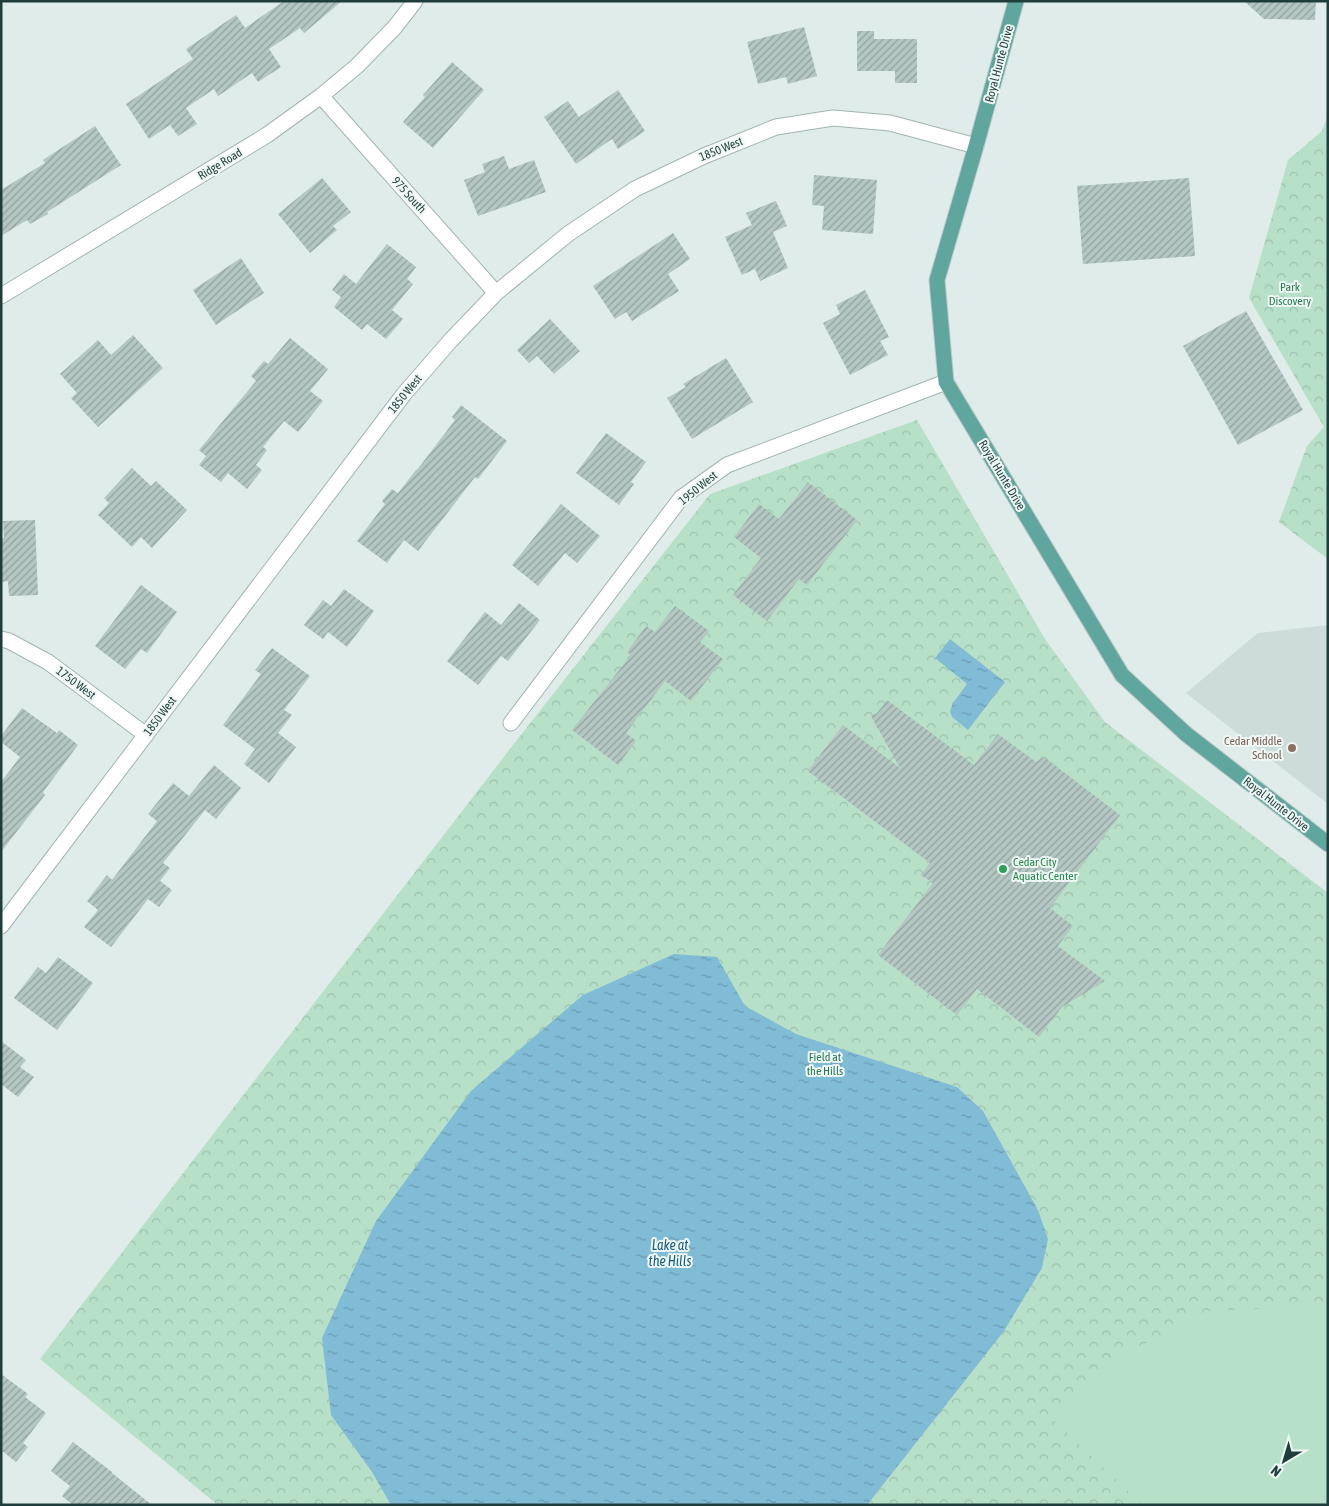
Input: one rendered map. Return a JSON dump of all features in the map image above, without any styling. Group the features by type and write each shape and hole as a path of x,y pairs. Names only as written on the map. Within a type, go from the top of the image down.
{"main road":[{"name":"Royal Hunte Drive","path":"1016,1 937,280 946,382 1122,675 1186,734 1328,844"}],"street":[{"name":"Ridge Road","path":"1,296 267,135 321,96 357,66 395,26 415,1"},
{"name":"975 South","path":"321,96 496,294"},
{"name":"1850 West","path":"1,926 404,394 451,340 496,294 568,234 634,189 704,156 776,128 832,118 890,123 976,146"},
{"name":"1950 West","path":"511,723 681,498 727,465 946,382"},
{"name":"1750 West","path":"1,639 9,641 48,662 146,735"}],"shaded area":[{"name":"Cedar Middle School","path":"1328,625 1328,804 1186,693 1258,633"}],"green space":[{"name":"Park Discovery","path":"1328,115 1328,559 1279,522 1307,446 1324,427 1249,298 1288,160 1322,131"},
{"name":"Field at the Hills","path":"917,420 1045,639 1105,722 1328,893 1328,1505 218,1505 40,1359 503,758 710,494"},
{"path":"1307,1307 1328,1314 1328,1505 1143,1505 1049,1416 1116,1359 1207,1311"}],"water":[{"path":"950,639 1005,682 968,730 952,717 950,711 953,703 967,684 935,658"},
{"name":"Lake at the Hills","path":"674,954 717,957 745,1006 796,1034 957,1087 983,1111 1038,1210 1048,1239 1042,1268 1004,1331 867,1505 391,1505 372,1472 331,1415 322,1338 376,1221 471,1091 583,995"}],"building":[{"path":"284,1 342,1 304,33 300,28 269,49 281,67 258,82 252,73 218,96 214,89 186,108 197,124 178,136 170,125 149,139 126,104 193,59 186,49 236,15 245,28"},
{"path":"1244,1 1316,1 1315,20 1264,19"},
{"path":"804,27 817,76 788,84 786,77 758,84 747,42"},
{"path":"857,31 874,31 874,39 917,39 917,83 895,83 895,71 857,71"},
{"path":"452,62 484,90 433,148 403,122 425,97 423,95"},
{"path":"618,90 645,131 618,149 612,139 576,164 544,117 568,101 579,117"},
{"path":"95,126 121,165 47,212 48,214 30,224 27,220 1,236 1,190 45,163 43,160"},
{"path":"504,156 509,169 534,160 546,192 478,216 464,180 485,172 482,164"},
{"path":"814,175 877,180 873,234 822,230 824,206 812,205"},
{"path":"322,178 351,212 333,226 337,230 310,253 278,214"},
{"path":"1189,178 1195,256 1083,264 1077,186"},
{"path":"776,201 787,226 773,232 788,268 760,281 755,269 742,275 725,237 752,225 746,213"},
{"path":"673,233 690,259 668,274 679,291 632,321 626,312 615,319 593,286"},
{"path":"387,244 416,267 407,279 413,284 392,310 403,319 386,339 367,324 362,330 334,307 341,297 332,290 344,274 356,284"},
{"path":"241,258 264,293 216,325 193,290"},
{"path":"865,290 889,337 880,341 888,355 850,375 823,323 840,314 836,305"},
{"path":"1246,311 1303,410 1238,445 1183,346"},
{"path":"550,319 580,351 554,374 537,356 529,363 517,350"},
{"path":"133,335 163,368 98,427 71,398 77,393 60,374 98,340 111,355"},
{"path":"290,338 328,369 310,391 323,401 298,432 284,421 263,447 267,450 256,465 262,470 247,489 228,473 221,482 199,465 206,456 199,450 256,381 251,376 264,361 268,364"},
{"path":"726,358 753,402 692,439 667,398 686,387 683,384"},
{"path":"461,405 507,441 478,479 475,477 418,551 404,540 387,563 357,541 385,504 382,501 392,489 398,493 417,470 455,420 452,417"},
{"path":"606,433 646,462 631,482 634,484 619,505 576,473"},
{"path":"132,468 151,486 156,481 187,510 152,548 141,537 132,547 98,515 109,503 104,498"},
{"path":"808,482 857,520 807,585 799,579 767,621 733,595 761,558 734,537 759,504 779,519"},
{"path":"561,504 600,536 577,563 565,553 538,586 512,565"},
{"path":"35,520 38,595 9,596 8,581 1,582 1,538 4,538 3,521"},
{"path":"141,585 177,612 147,653 141,649 125,669 95,646"},
{"path":"344,589 374,611 347,647 328,632 323,639 304,625 323,600 331,606"},
{"path":"519,603 540,620 508,661 501,656 478,685 447,661 485,612 501,625"},
{"path":"675,606 709,631 700,642 723,659 691,701 665,681 626,733 636,741 618,765 572,730 631,655 627,652 646,626 655,632"},
{"path":"272,648 310,676 284,710 292,715 278,733 296,747 269,783 244,764 255,749 223,725 261,674 255,670"},
{"name":"Cedar City Aquatic Center","path":"887,700 974,765 998,734 1036,762 1044,757 1120,815 1050,908 1073,926 1058,946 1105,981 1062,1007 1039,1037 977,989 957,1015 878,955 933,883 921,875 930,863 808,771 843,725 900,768 871,716 877,713"},
{"path":"22,708 57,733 59,730 78,745 43,792 45,795 1,852 1,782 20,757 1,742 1,736"},
{"path":"214,765 241,788 216,819 205,810 163,863 170,868 160,881 172,890 159,907 148,899 111,947 84,927 98,910 87,901 107,875 112,880 157,821 148,814 173,783 189,796"},
{"path":"58,957 93,983 57,1030 14,998 38,967 46,973"},
{"path":"1,1041 26,1060 20,1067 34,1077 18,1097 1,1084"},
{"path":"1,1374 28,1394 25,1397 46,1413 23,1443 28,1447 16,1462 1,1450"},
{"path":"73,1442 152,1505 73,1505 62,1496 70,1486 51,1471"}],"place":[{"name":"Cedar Middle School","path":"1292,748"},
{"name":"Cedar City Aquatic Center","path":"1003,869"}]}
